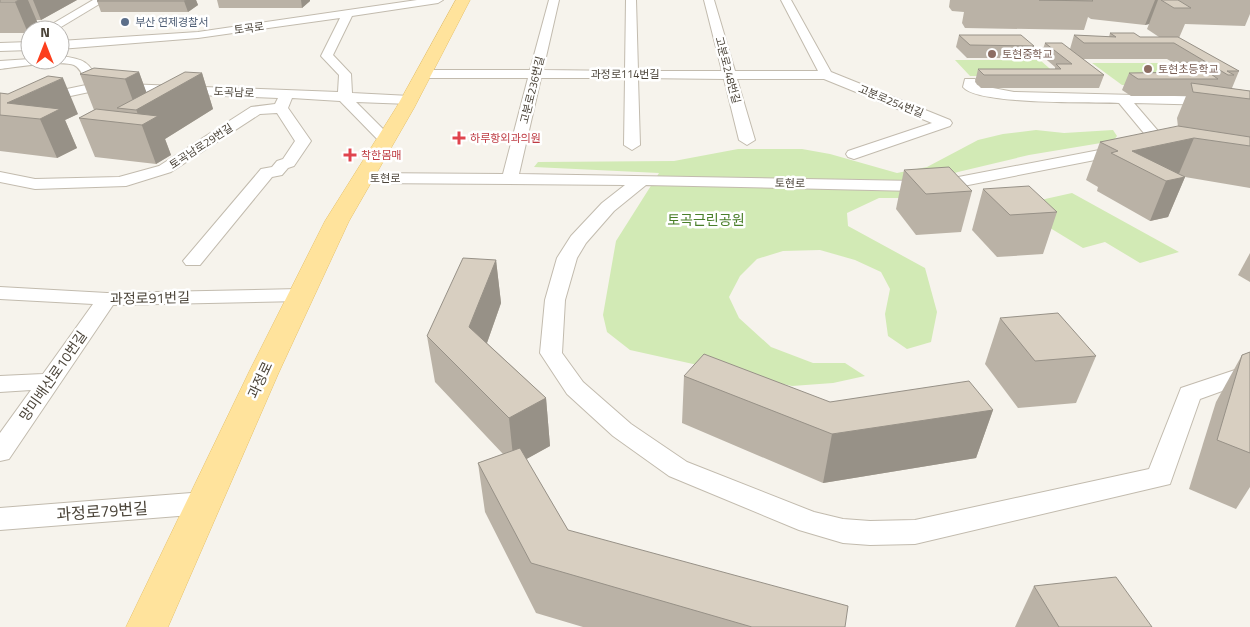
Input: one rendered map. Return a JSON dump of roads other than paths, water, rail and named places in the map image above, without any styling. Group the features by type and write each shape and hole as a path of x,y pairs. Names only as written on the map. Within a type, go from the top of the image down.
{"main road":[{"name":"과정로","path":"147,627 300,296 337,221 410,100 463,0"}],"street":[{"path":"66,20 101,0"},
{"name":"토곡로","path":"70,44 198,35 438,0"},
{"name":"고분로236번길","path":"510,179 554,0"},
{"path":"631,0 632,145"},
{"name":"고분로248번길","path":"709,0 747,140"},
{"path":"786,0 826,75"},
{"path":"347,14 327,56 345,74 345,98 386,140"},
{"path":"0,47 20,47"},
{"path":"70,61 78,62 86,71 94,87"},
{"path":"0,65 20,63"},
{"name":"과정로114번길","path":"423,74 826,75"},
{"name":"고분로254번길","path":"826,75 945,123 854,154"},
{"path":"970,82 970,87 984,92 1008,95 1225,101"},
{"name":"도곡남로","path":"0,107 94,87 180,88 283,101 345,98 410,100"},
{"path":"1123,99 1157,139 1150,143"},
{"path":"193,261 267,172 276,172 282,164 288,163 303,141 283,101"},
{"name":"토곡남로29번길","path":"0,177 36,184 120,182 165,169 256,110 283,101"},
{"path":"1150,143 1166,150"},
{"name":"토현로","path":"364,178 642,180 916,186 948,184 1150,143"},
{"path":"642,180 608,207 578,240 566,258 555,300 551,353 575,388 622,430 678,469 809,522 843,531 870,533 915,532 1160,478 1190,394 1250,373"},
{"name":"과정로91번길","path":"0,292 107,299 300,296"},
{"name":"망미배산로10번길","path":"0,452 107,299"},
{"path":"0,384 50,381"},
{"name":"과정로79번길","path":"0,519 204,503"}],"place":[{"name":"부산 연제경찰서","path":"125,22"},
{"name":"토현중학교","path":"992,54"},
{"name":"토현초등학교","path":"1148,69"},
{"name":"하루항외과의원","path":"459,138"},
{"name":"착한몸매","path":"350,155"}],"park label":[{"name":"토곡근린공원","path":"706,220"}]}
